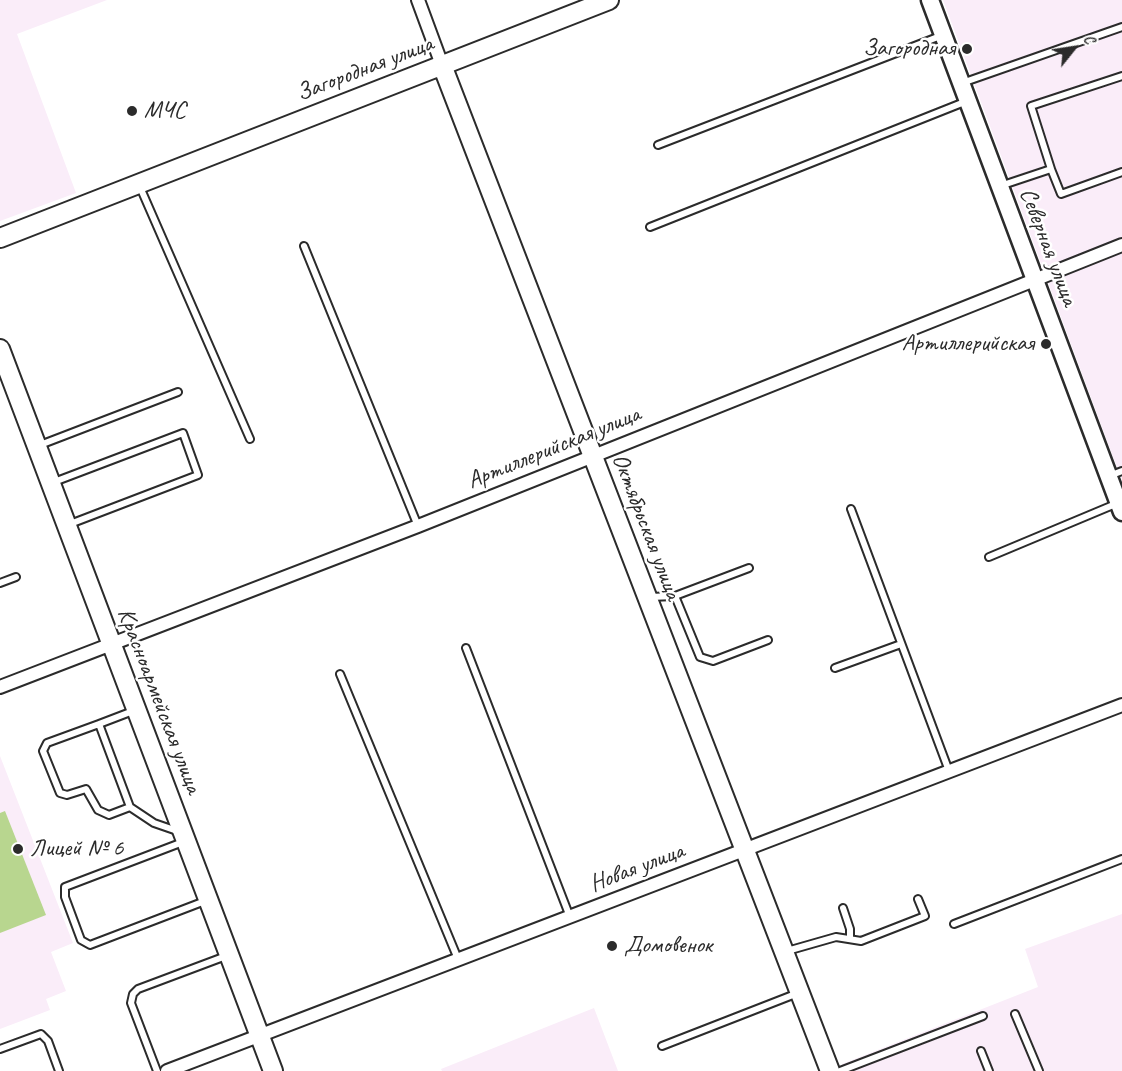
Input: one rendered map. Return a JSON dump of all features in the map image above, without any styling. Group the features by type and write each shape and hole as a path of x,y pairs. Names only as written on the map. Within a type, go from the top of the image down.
{"main road":[{"name":"Загородная улица","path":"0,237 609,0"},
{"name":"Октябрьская улица","path":"442,65 830,1071"},
{"name":"Красноармейская улица","path":"1,353 273,1071"}],"street":[{"name":"Октябрьская улица","path":"418,0 442,65"},
{"name":"Северная улица","path":"930,0 1035,279 1115,474 1120,507"},
{"name":"Артиллерийская улица","path":"0,687 418,526 1122,245"},
{"name":"Новая улица","path":"167,1071 1122,705"}],"lane":[{"path":"961,83 1122,27"},
{"path":"658,145 943,35"},
{"path":"1122,76 1031,106 1061,194 1122,172"},
{"path":"650,227 968,101"},
{"path":"1000,186 1051,169"},
{"path":"138,183 250,439"},
{"path":"304,246 418,526"},
{"path":"37,446 178,392"},
{"path":"50,483 183,433 198,475 67,525"},
{"path":"989,557 1120,507"},
{"path":"851,509 949,771"},
{"path":"646,597 675,596 749,568"},
{"path":"0,583 16,577"},
{"path":"675,596 700,657 713,661 768,640"},
{"path":"836,668 901,644"},
{"path":"466,648 570,917"},
{"path":"340,674 458,959"},
{"path":"130,807 106,815 98,810 86,789 62,794 43,751 47,743 136,710"},
{"path":"99,724 130,807 154,823 185,837"},
{"path":"185,837 68,885 64,893 82,942 90,945 209,900"},
{"path":"954,924 1122,858"},
{"path":"783,952 836,937 861,941 925,916 918,899"},
{"path":"843,908 850,929 850,939"},
{"path":"157,1071 131,1003 132,994 138,989 229,955"},
{"path":"662,1046 799,992"},
{"path":"1015,1014 1039,1071"},
{"path":"840,1071 983,1016"},
{"path":"0,1048 41,1034 48,1041 59,1071"},
{"path":"981,1051 989,1071"}],"shaded area":[{"path":"0,0 107,0 17,34 76,193 0,221"},
{"path":"943,0 1122,0 1122,480 1113,457"},
{"name":"Лицей № 6","path":"0,756 73,943 51,952 66,991 46,999 50,1010 0,1029"},
{"path":"1122,914 1122,1071 844,1071 842,1064 1038,987 1025,949"},
{"path":"594,1008 618,1071 442,1071 441,1069"}],"green space":[{"path":"5,811 46,915 0,933 0,813"}],"place":[{"name":"Загородная","path":"967,49"},
{"name":"МЧС","path":"132,111"},
{"name":"Артиллерийская","path":"1046,344"},
{"name":"Лицей № 6","path":"18,849"},
{"name":"Домовенок","path":"612,946"}]}
